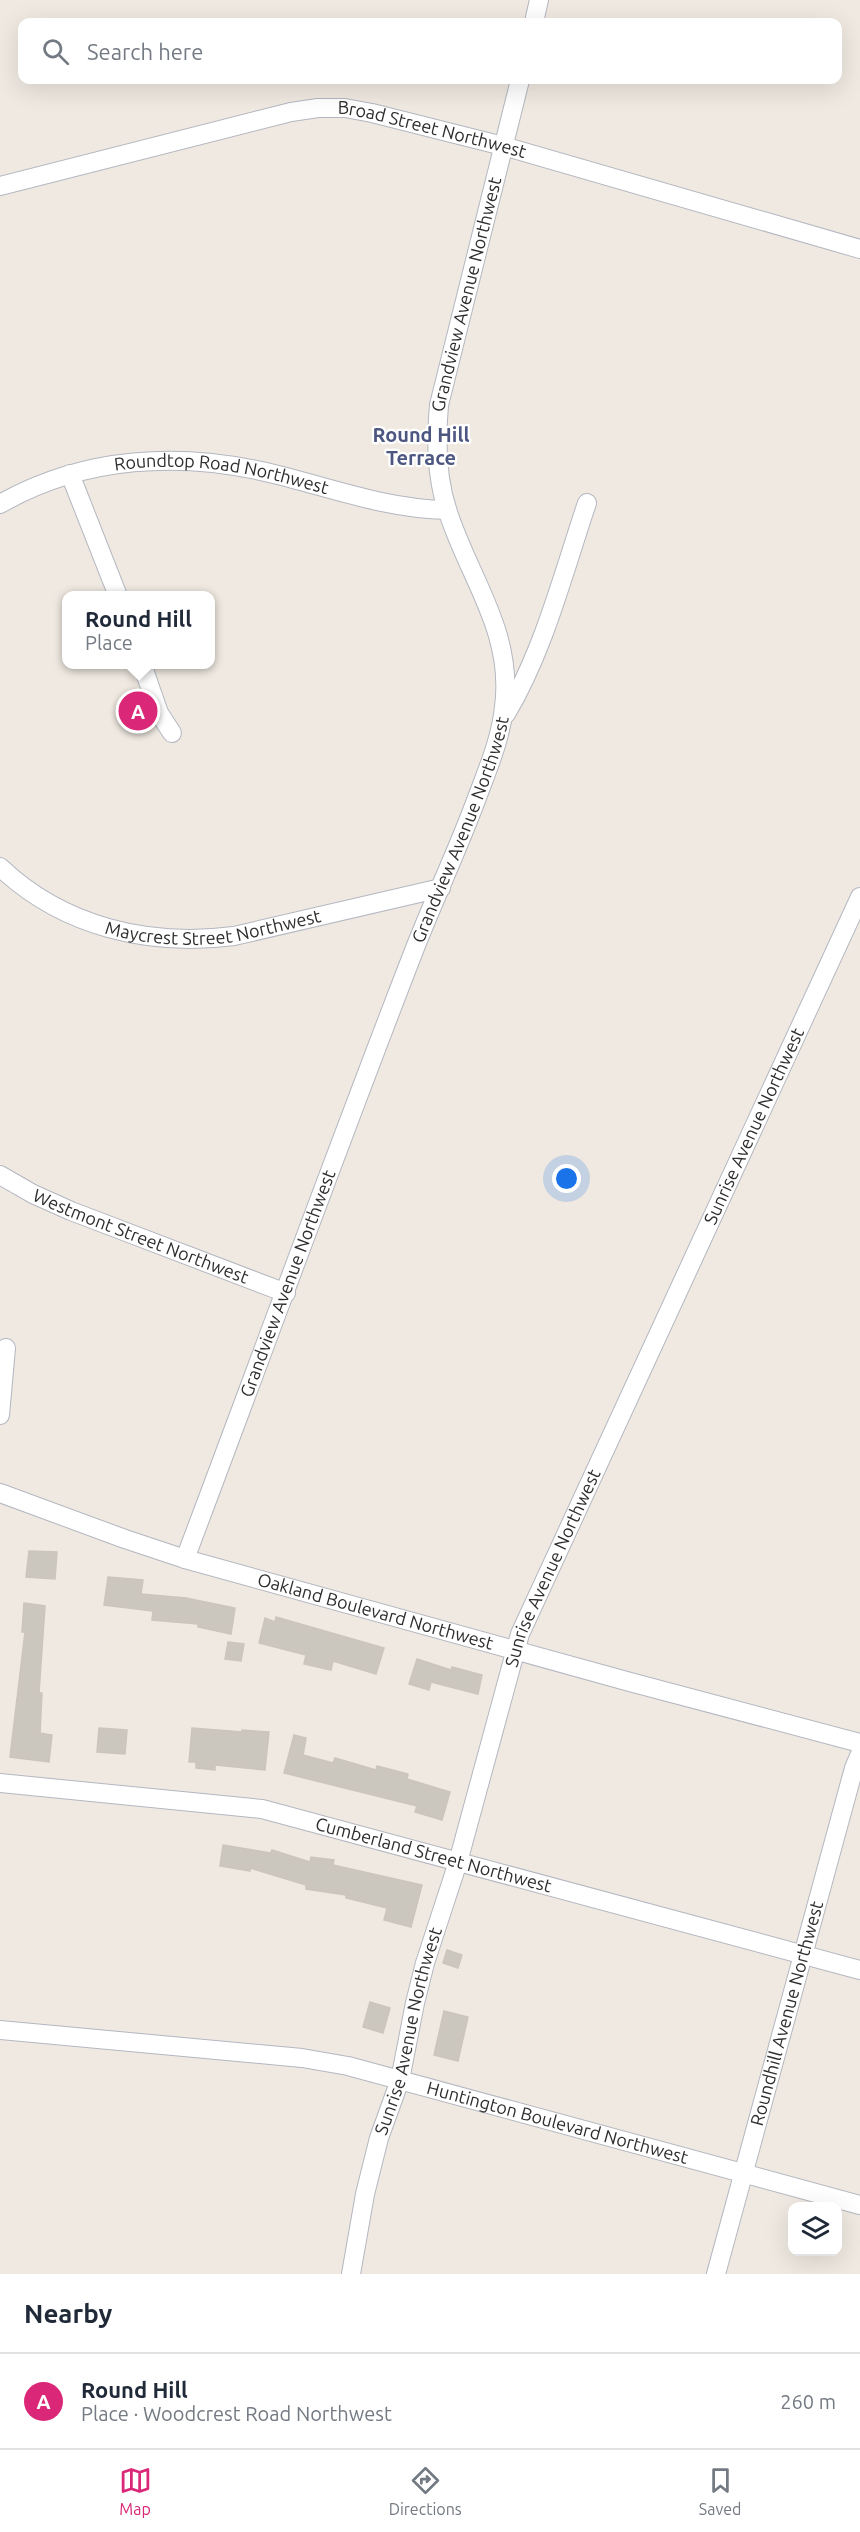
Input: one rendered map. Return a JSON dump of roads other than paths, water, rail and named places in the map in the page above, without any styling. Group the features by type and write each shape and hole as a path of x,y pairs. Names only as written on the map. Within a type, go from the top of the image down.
{"street":[{"path":"535,18 539,0"},
{"name":"Grandview Avenue Northwest","path":"185,1558 416,946 492,760 502,721 507,683 500,635 447,510 438,466 436,432 438,405 519,84"},
{"name":"Broad Street Northwest","path":"0,186 291,112 318,108 345,108 503,146 860,249"},
{"name":"Roundtop Road Northwest","path":"0,504 46,482 70,474 114,464 184,459 272,473 396,506 447,510"},
{"path":"70,474 116,591"},
{"path":"502,721 535,657 587,503"},
{"path":"144,669 159,712 172,733"},
{"name":"Maycrest Street Northwest","path":"0,867 29,891 62,911 86,922 135,935 172,940 203,940 234,936 441,888"},
{"name":"Sunrise Avenue Northwest","path":"351,2274 365,2194 378,2138 399,2080 415,2003 458,1862 514,1650 860,897"},
{"name":"Westmont Street Northwest","path":"0,1175 33,1194 71,1211 286,1293"},
{"path":"0,1415 6,1348"},
{"name":"Oakland Boulevard Northwest","path":"0,1493 125,1539 185,1558 860,1743"},
{"name":"Roundhill Avenue Northwest","path":"716,2274 802,1954 854,1768 860,1754"},
{"name":"Cumberland Street Northwest","path":"0,1783 262,1809 860,1970"},
{"name":"Huntington Boulevard Northwest","path":"0,2030 302,2058 348,2066 860,2205"}],"place":[{"name":"Round Hill","path":"138,711"}],"district":[{"name":"Round Hill Terrace","path":"421,446"}]}
